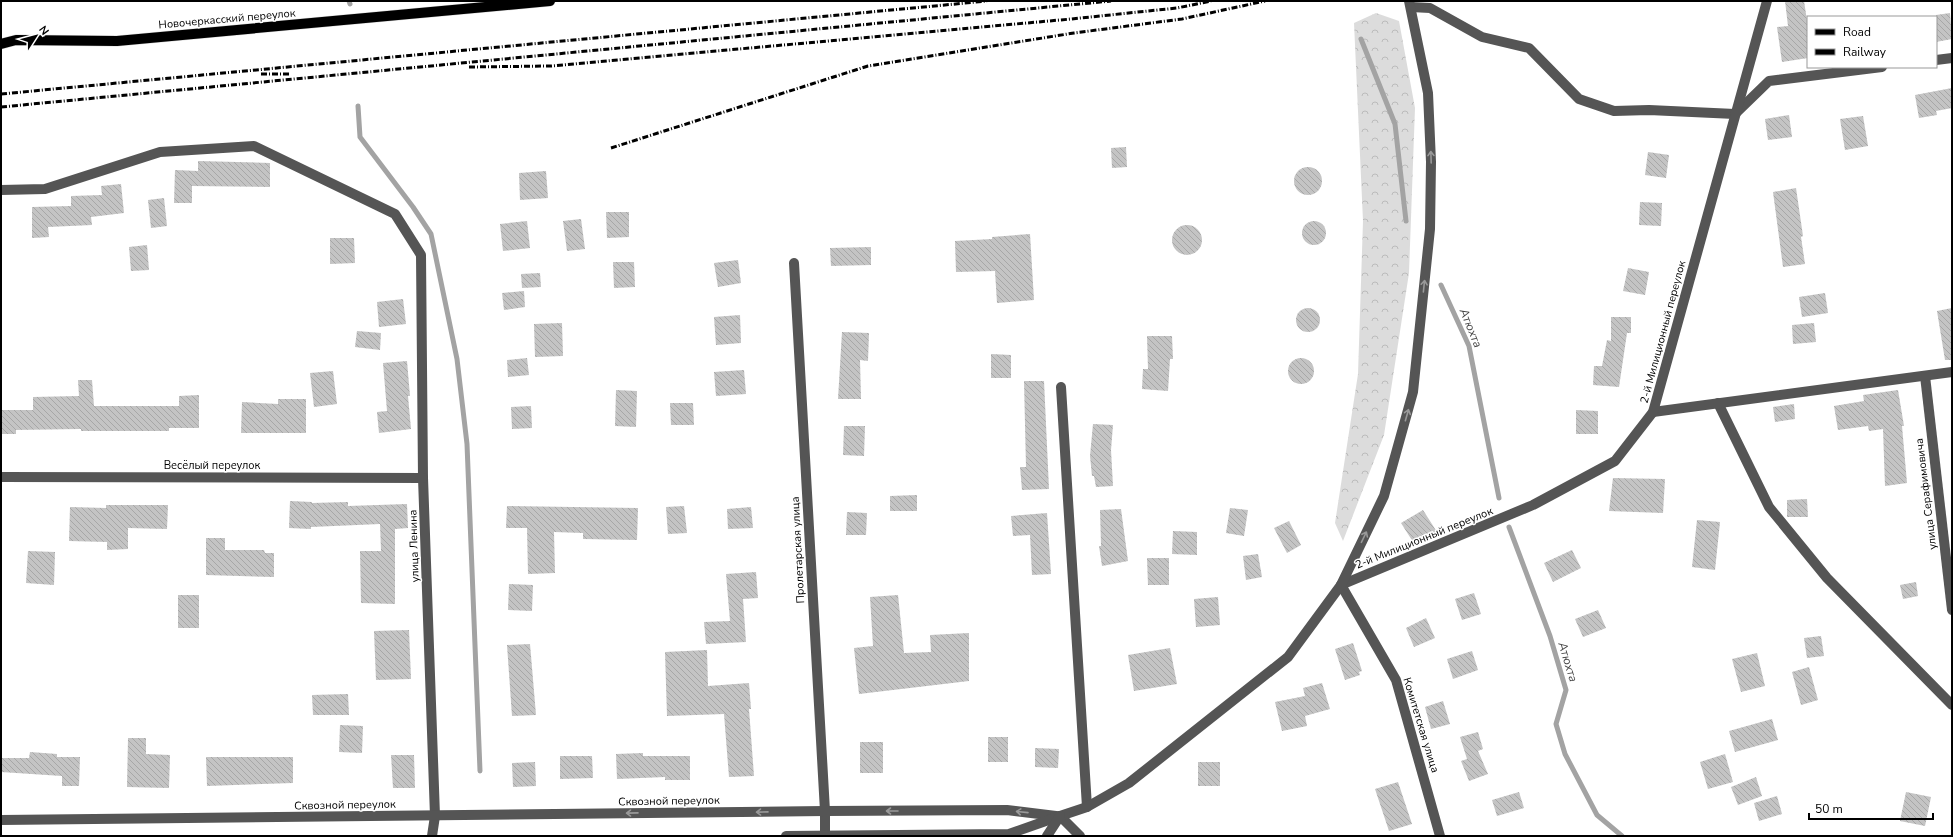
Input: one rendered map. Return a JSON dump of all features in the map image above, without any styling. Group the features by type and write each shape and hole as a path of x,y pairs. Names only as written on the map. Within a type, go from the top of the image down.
{"main road":[{"name":"Новочеркасский переулок","path":"1,44 16,40 117,41 475,4 550,1"}],"street":[{"name":"2-й Милиционный переулок","path":"1341,585 1533,506 1615,461 1653,412 1767,1"},
{"path":"786,836 1009,834 1087,807 1129,783 1288,657 1341,585 1384,496 1414,392 1430,229 1431,162 1428,93 1410,4 1430,8 1482,37 1529,48 1580,99 1614,111 1649,110 1735,114 1769,81 1874,68"},
{"path":"1937,60 1952,58"},
{"name":"улица Ленина","path":"1,190 45,189 160,152 254,146 395,214 421,255 423,478 435,816 432,836"},
{"name":"Пролетарская улица","path":"794,263 825,811 825,836"},
{"path":"1653,412 1952,372"},
{"name":"улица Серафимовича","path":"1924,376 1952,610"},
{"path":"1061,387 1087,807"},
{"path":"1718,403 1769,507 1827,578 1952,705"},
{"name":"Весёлый переулок","path":"1,477 423,478"},
{"name":"Комитетская улица","path":"1341,585 1396,680 1440,836"},
{"name":"Сквозной переулок","path":"1,820 1008,810 1060,816"},
{"path":"1047,836 1060,816"},
{"path":"1060,816 1080,836"}],"green space":[{"path":"1376,13 1399,21 1415,108 1409,273 1384,435 1343,541 1335,523 1358,374 1363,221 1354,23"}],"building":[{"path":"1785,1 1804,1 1807,20 1807,58 1782,62 1777,27 1788,26"},
{"path":"1950,13 1952,39 1937,42 1936,15"},
{"path":"1952,88 1952,108 1936,111 1937,115 1919,118 1915,95"},
{"path":"1789,115 1792,137 1768,140 1765,119"},
{"path":"1863,116 1868,146 1845,150 1840,119"},
{"path":"1126,147 1127,167 1112,168 1111,148"},
{"path":"1648,152 1669,155 1666,178 1645,175"},
{"path":"198,161 270,163 270,187 192,186 192,203 174,203 175,170 198,171"},
{"path":"1308,167 1318,171 1322,181 1318,191 1308,195 1298,191 1294,181 1298,171"},
{"path":"546,171 548,198 520,200 519,173"},
{"path":"121,184 124,213 91,217 92,225 48,227 49,237 32,238 32,207 71,206 71,196 102,195 101,186"},
{"path":"1796,188 1803,236 1801,237 1805,264 1783,267 1773,192"},
{"path":"164,198 167,226 151,228 148,200"},
{"path":"1640,202 1662,203 1661,226 1639,225"},
{"path":"606,212 629,212 629,237 607,238"},
{"path":"581,219 585,249 567,251 563,221"},
{"path":"527,221 530,248 503,251 500,224"},
{"path":"1314,221 1319,222 1325,228 1325,238 1319,244 1314,245 1309,244 1303,238 1302,233 1303,228 1309,222"},
{"path":"1187,225 1198,229 1202,240 1198,251 1187,255 1176,251 1172,240 1176,229"},
{"path":"1030,234 1034,300 997,303 995,271 956,272 955,241 992,239 992,237"},
{"path":"330,238 354,238 355,263 330,264"},
{"path":"147,245 149,270 131,271 129,247"},
{"path":"871,247 871,265 831,266 830,248"},
{"path":"738,260 741,283 718,287 714,263"},
{"path":"613,262 634,262 635,287 614,288"},
{"path":"1628,268 1649,272 1645,295 1623,291"},
{"path":"540,273 541,287 522,288 521,274"},
{"path":"524,291 525,307 504,310 502,293"},
{"path":"1825,293 1828,313 1802,317 1799,297"},
{"path":"403,299 406,324 379,327 377,302"},
{"path":"1308,308 1317,311 1320,320 1317,329 1308,332 1299,329 1296,320 1299,311"},
{"path":"1952,308 1952,360 1945,360 1937,311"},
{"path":"740,315 741,343 716,345 714,317"},
{"path":"1611,317 1631,317 1631,333 1627,333 1619,387 1593,385 1594,366 1602,366 1607,340 1611,341"},
{"path":"562,323 563,356 535,357 534,324"},
{"path":"1814,323 1816,342 1793,344 1792,325"},
{"path":"357,331 381,333 380,350 355,347"},
{"path":"842,332 869,333 868,361 860,360 861,399 838,399"},
{"path":"1147,336 1172,336 1173,359 1170,359 1168,391 1142,389 1143,369 1148,369"},
{"path":"991,354 1011,355 1011,378 991,378"},
{"path":"527,358 529,375 508,377 507,360"},
{"path":"1301,358 1310,362 1314,371 1310,380 1301,384 1292,380 1288,371 1292,362"},
{"path":"407,361 411,429 379,433 377,412 387,411 383,363"},
{"path":"744,370 746,394 716,396 714,372"},
{"path":"333,371 337,404 314,407 310,373"},
{"path":"78,380 92,380 94,406 179,406 179,396 199,395 199,428 169,428 169,431 81,431 81,429 16,430 16,434 1,434 1,410 33,410 33,397 79,396"},
{"path":"1024,381 1044,381 1049,489 1022,490 1020,467 1026,467"},
{"path":"616,390 637,391 636,427 615,426"},
{"path":"1898,390 1904,426 1902,426 1907,483 1885,486 1883,429 1869,431 1868,426 1838,430 1834,406 1864,401 1863,395"},
{"path":"278,399 306,399 306,433 241,433 242,402 278,404"},
{"path":"670,403 693,403 694,425 671,425"},
{"path":"1794,404 1795,419 1775,422 1773,407"},
{"path":"531,406 532,428 512,429 511,407"},
{"path":"1576,410 1598,411 1598,434 1576,434"},
{"path":"1093,424 1113,425 1111,450 1113,486 1096,487 1094,476 1092,476 1090,456"},
{"path":"844,426 865,426 864,456 843,455"},
{"path":"1613,478 1665,479 1663,513 1609,511"},
{"path":"917,495 917,511 890,511 890,496"},
{"path":"1807,499 1808,517 1787,517 1787,500"},
{"path":"290,501 312,503 348,502 348,506 407,504 408,528 395,529 395,604 361,603 360,551 381,551 380,524 311,527 311,529 289,528"},
{"path":"106,505 168,505 167,529 128,528 128,549 107,550 107,542 69,541 70,507 106,508"},
{"path":"507,506 638,508 637,540 583,539 583,533 554,532 555,573 528,574 527,528 506,528"},
{"path":"684,506 687,533 668,534 666,507"},
{"path":"751,507 753,528 728,529 727,509"},
{"path":"1230,508 1248,510 1244,536 1226,533"},
{"path":"1121,509 1128,561 1102,566 1099,546 1101,546 1100,510"},
{"path":"1423,510 1437,532 1415,545 1401,523"},
{"path":"847,512 867,513 866,535 846,535"},
{"path":"1047,513 1051,574 1032,575 1030,535 1013,536 1011,516"},
{"path":"1697,520 1720,522 1715,570 1692,567"},
{"path":"1289,521 1301,545 1287,553 1274,528"},
{"path":"1173,531 1197,532 1197,555 1172,554"},
{"path":"206,538 225,538 225,550 264,550 265,553 274,553 274,577 206,575"},
{"path":"1572,550 1581,568 1553,582 1544,563"},
{"path":"28,551 55,552 54,585 26,583"},
{"path":"1258,554 1262,577 1246,580 1243,556"},
{"path":"1147,558 1169,558 1169,585 1148,585"},
{"path":"756,572 758,598 743,599 746,642 706,644 704,622 730,621 726,574"},
{"path":"1916,582 1918,596 1903,599 1900,585"},
{"path":"509,584 533,585 532,611 508,610"},
{"path":"1474,593 1481,614 1462,620 1455,599"},
{"path":"178,595 199,595 199,628 178,628"},
{"path":"898,595 904,653 931,652 930,635 969,633 969,681 859,694 854,648 873,646 870,597"},
{"path":"1218,597 1220,625 1196,627 1194,599"},
{"path":"1598,610 1606,628 1583,637 1575,619"},
{"path":"1426,618 1435,638 1414,647 1406,628"},
{"path":"409,630 411,679 376,680 374,631"},
{"path":"1821,636 1824,656 1807,658 1804,638"},
{"path":"1353,643 1362,671 1359,672 1360,675 1345,680 1335,649"},
{"path":"530,644 536,715 512,716 507,645"},
{"path":"1170,648 1177,684 1134,691 1128,655"},
{"path":"707,650 708,686 749,683 751,709 749,709 754,776 729,777 724,714 667,716 665,652"},
{"path":"1472,651 1478,670 1453,679 1447,659"},
{"path":"1757,653 1765,686 1741,692 1732,659"},
{"path":"1809,667 1818,700 1801,705 1792,672"},
{"path":"1322,683 1330,709 1305,716 1307,726 1282,731 1275,702 1305,696 1303,688"},
{"path":"348,694 349,715 313,715 312,695"},
{"path":"1443,701 1450,724 1431,729 1425,707"},
{"path":"1772,719 1778,740 1735,752 1729,731"},
{"path":"340,725 363,726 362,753 339,752"},
{"path":"1478,732 1483,749 1478,751 1488,774 1469,781 1461,761 1467,759 1460,737"},
{"path":"988,737 1008,737 1008,762 988,762"},
{"path":"128,738 146,738 146,754 170,755 169,788 127,787"},
{"path":"860,742 883,742 883,773 860,773"},
{"path":"1035,748 1059,749 1058,768 1035,767"},
{"path":"30,752 57,754 57,757 80,757 79,786 62,786 62,776 1,772 1,758 29,758"},
{"path":"643,753 643,756 690,756 690,780 665,780 665,777 617,779 616,754"},
{"path":"1725,754 1733,782 1708,789 1700,762"},
{"path":"391,755 414,755 415,788 393,788"},
{"path":"560,756 592,756 593,778 560,779"},
{"path":"206,757 293,757 293,783 207,786"},
{"path":"535,762 536,786 513,787 512,763"},
{"path":"1198,762 1220,762 1220,786 1198,786"},
{"path":"1756,777 1762,796 1738,805 1731,787"},
{"path":"1398,782 1412,824 1389,831 1375,789"},
{"path":"1519,792 1524,808 1497,816 1492,800"},
{"path":"1906,792 1931,797 1925,826 1900,821"},
{"path":"1777,796 1782,814 1759,821 1754,803"}],"waterway":[{"name":"Атюхта","path":"1361,39 1395,124 1406,221"},
{"path":"358,106 360,137 413,207 431,234 457,359 467,444 480,771"},
{"name":"Атюхта","path":"1441,285 1469,346 1499,498"},
{"name":"Атюхта","path":"1509,527 1550,636 1566,690 1556,724 1565,754 1597,815 1622,836"}],"railway":[{"path":"1,94 987,1"},
{"path":"1,107 1111,1"},
{"path":"469,67 551,66 1071,19 1177,8 1211,1"},
{"path":"611,148 868,66 1074,33 1182,19 1265,1"},
{"path":"261,74 291,74"}]}
